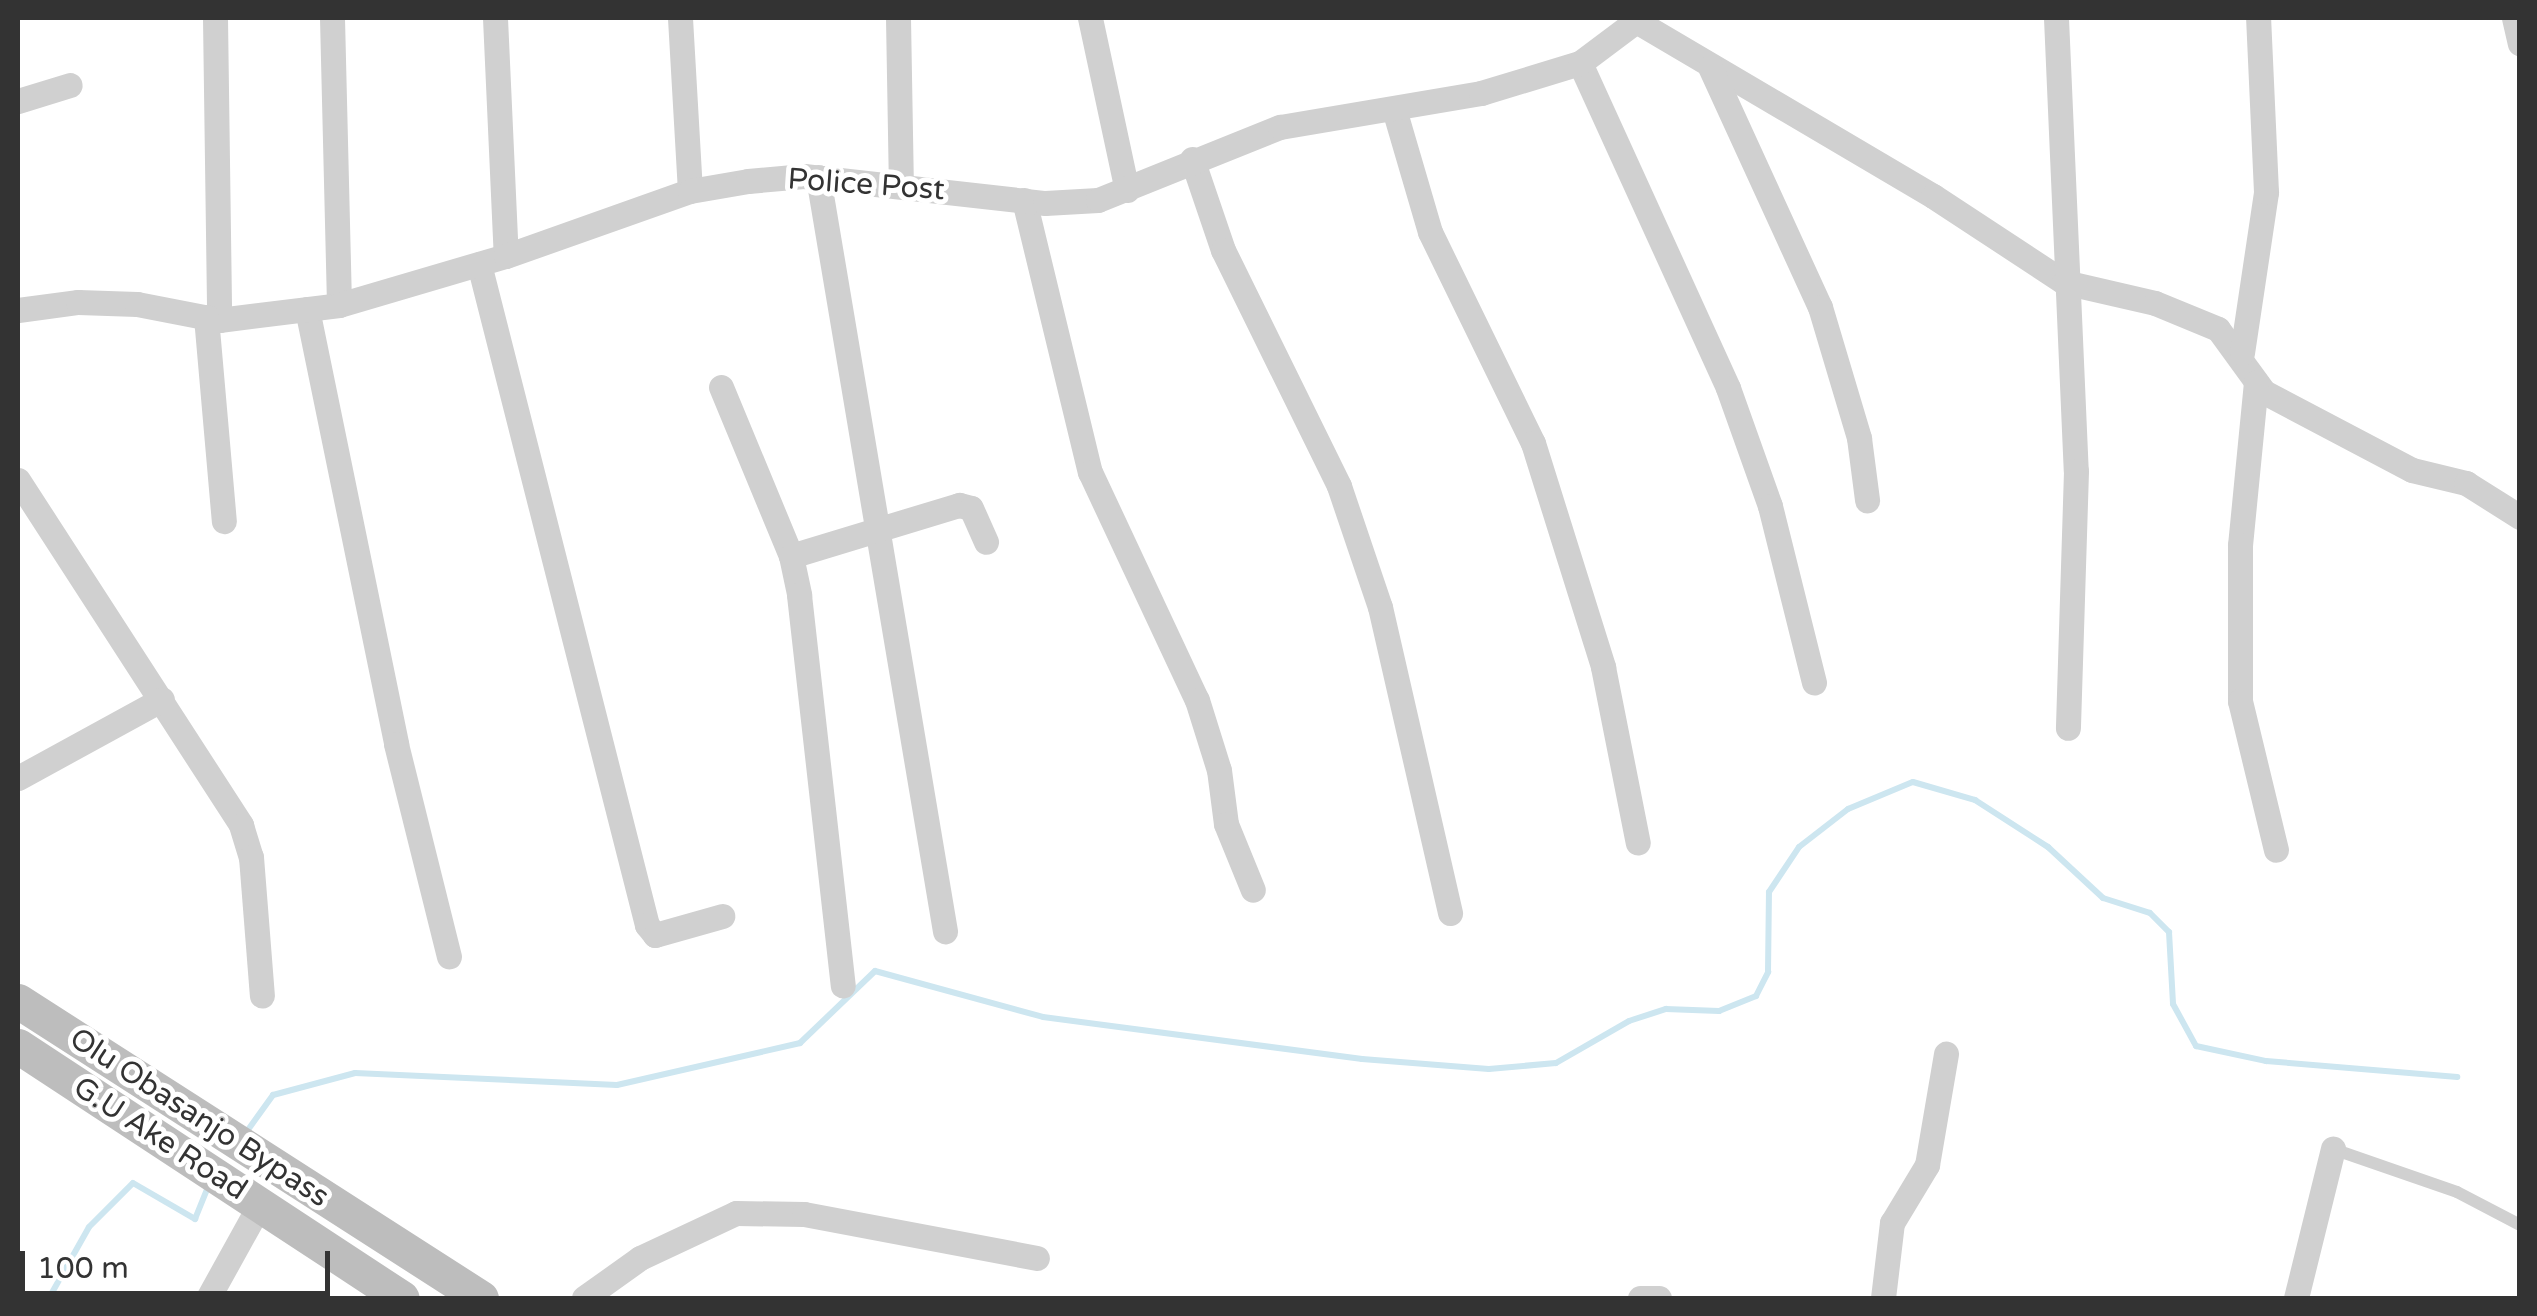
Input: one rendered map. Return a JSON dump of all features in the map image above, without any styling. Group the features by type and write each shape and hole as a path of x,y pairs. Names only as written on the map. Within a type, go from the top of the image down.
{"main road":[{"name":"Olu Obasanjo Bypass","path":"18,1001 482,1298"},
{"name":"G.U Ake Road","path":"18,1046 402,1298"}],"street":[{"path":"215,18 213,319 224,521"},
{"path":"332,18 340,305"},
{"path":"495,18 506,256"},
{"path":"680,18 690,191"},
{"path":"898,18 901,184"},
{"path":"1090,18 1127,190"},
{"path":"1636,18 1710,66 1933,196 2064,282 2186,316 2218,329 2242,353 2256,382 2280,402 2412,470 2466,484 2520,516"},
{"name":"Police Post","path":"18,310 78,302 137,304 213,319 340,305 506,256 690,191 818,177 1024,200 1098,200 1280,127 1481,93 1580,63 1636,18"},
{"path":"2056,18 2064,282 2076,471 2068,728"},
{"path":"2242,353 2266,192 2258,18"},
{"path":"2514,18 2520,43"},
{"path":"1580,63 1728,388 1770,506 1814,682"},
{"path":"1710,66 1820,307 1859,438 1867,500"},
{"path":"18,101 70,85"},
{"path":"1394,109 1430,232 1492,348 1545,480 1603,667 1638,843"},
{"path":"1192,160 1222,250 1345,504 1380,607 1450,913"},
{"path":"818,177 945,930"},
{"path":"1024,200 1090,472 1197,700 1219,770 1226,824 1252,890"},
{"path":"479,264 647,925 655,936 722,916"},
{"path":"307,309 396,744 449,956"},
{"path":"2256,382 2240,545 2240,701 2276,850"},
{"path":"721,387 791,556 822,762 843,986"},
{"path":"18,480 241,825 251,857 262,996"},
{"path":"791,556 958,505 972,508 986,542"},
{"path":"18,778 162,699"},
{"path":"1883,1298 1892,1223 1928,1164 1946,1054"},
{"path":"2296,1298 2333,1149"},
{"path":"208,1298 260,1204"},
{"path":"584,1298 640,1258 736,1213 804,1214 1037,1258"},
{"path":"1640,1298 1660,1298"}],"lane":[{"path":"2333,1149 2457,1192 2520,1225"}],"waterway":[{"path":"245,1134 273,1095 355,1073 617,1085 800,1043 875,971 1043,1017 1362,1059 1489,1069 1556,1063 1629,1021 1666,1009 1719,1011 1756,996 1768,972 1769,892 1799,847 1848,809 1913,782 1975,800 2048,847 2103,898 2150,913 2169,932 2173,1004 2196,1046 2266,1061 2457,1077"},
{"path":"49,1298 89,1227 133,1183 195,1219 208,1186"}]}
